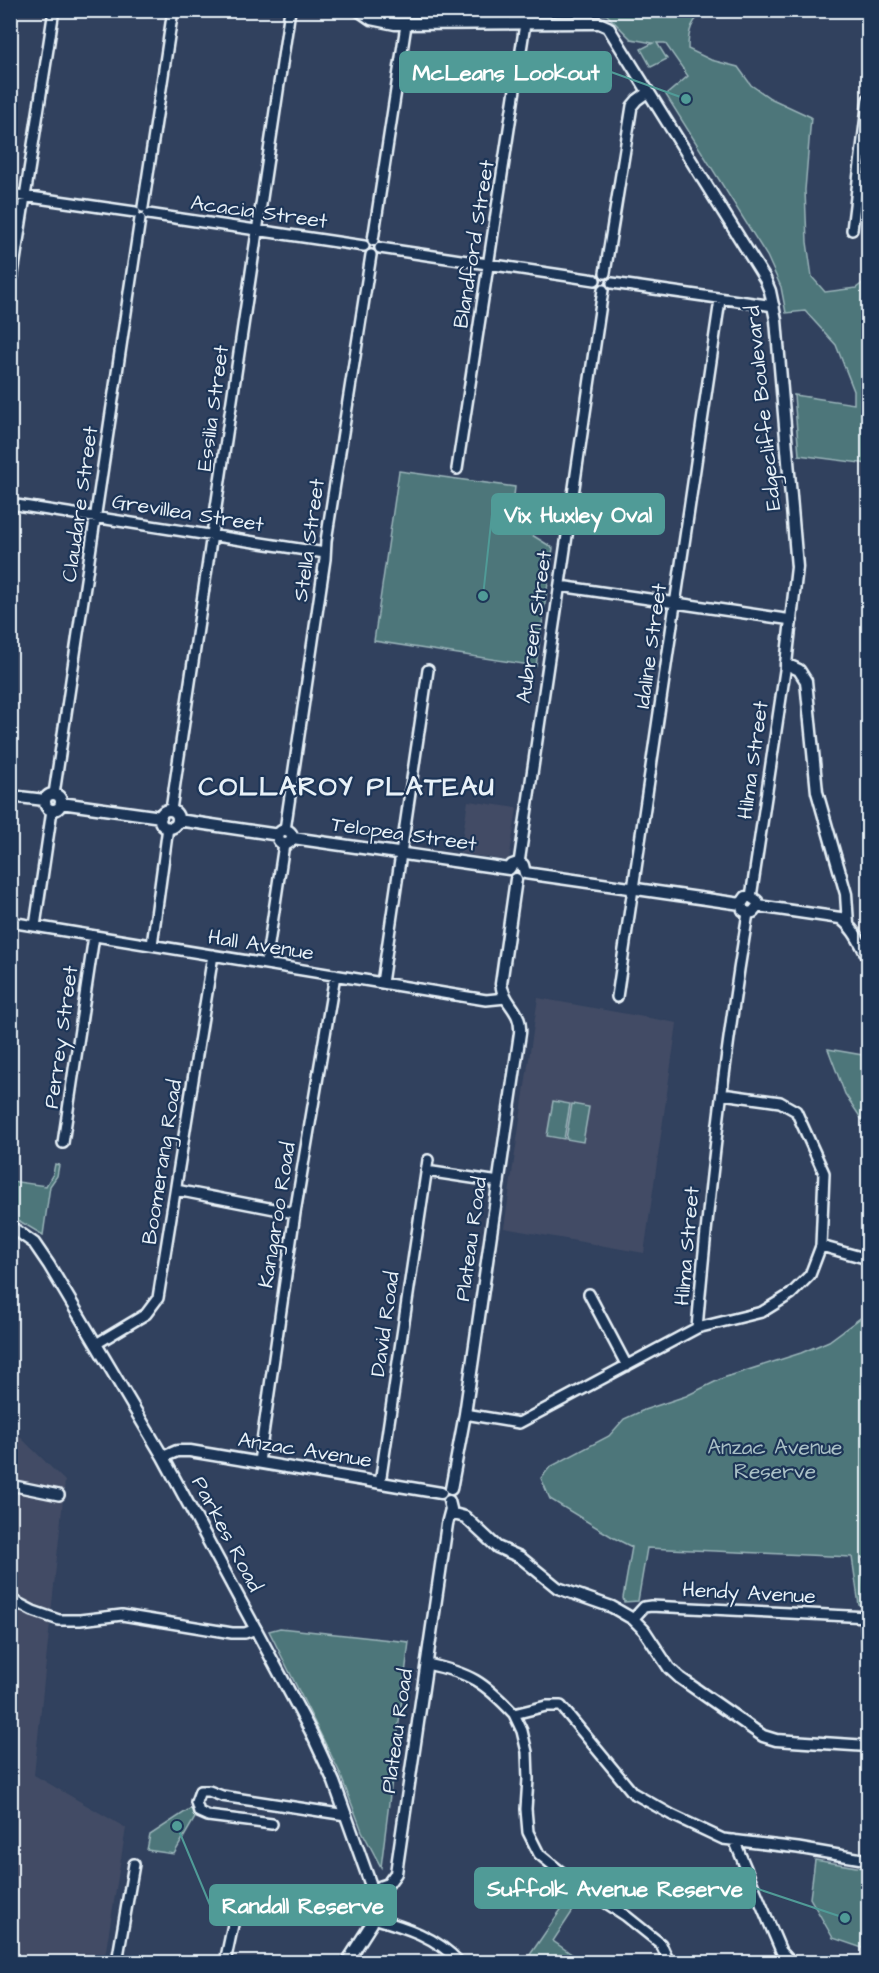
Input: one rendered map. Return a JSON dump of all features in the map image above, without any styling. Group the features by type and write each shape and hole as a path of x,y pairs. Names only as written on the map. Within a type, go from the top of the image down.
{"street":[{"path":"10,293 54,10"},
{"name":"Claudare Street","path":"53,799 172,10"},
{"name":"Essilia Street","path":"171,810 290,10"},
{"name":"Edgecliffe Boulevard","path":"358,10 380,22 406,25 589,23 604,25 610,29 758,266 770,291 774,306 797,567 786,664"},
{"name":"Blandford Street","path":"457,469 525,24"},
{"path":"373,240 406,25"},
{"path":"605,273 632,106 648,92"},
{"path":"852,230 864,164 868,99"},
{"name":"Acacia Street","path":"10,194 364,246"},
{"path":"373,240 378,242 380,248 376,254 371,255 367,253 364,246 366,242 373,240"},
{"path":"380,248 595,280"},
{"name":"Stella Street","path":"266,964 325,553 371,255"},
{"path":"605,273 611,277 612,284 608,289 603,290 596,286 595,280 599,274 605,273"},
{"path":"612,284 774,306"},
{"name":"Aubreen Street","path":"506,998 501,984 603,290"},
{"name":"Idaline Street","path":"617,997 720,300"},
{"name":"Grevillea Street","path":"10,504 325,553"},
{"path":"560,586 792,620"},
{"path":"786,664 799,670 806,681 817,792 846,894 848,924 868,957"},
{"name":"Hilma Street","path":"465,1414 519,1423 697,1328 728,1038 786,664"},
{"path":"382,983 428,670"},
{"path":"10,795 53,799 161,817"},
{"path":"35,926 52,810 57,809 53,799"},
{"path":"171,810 178,820 173,827 168,828 161,823 161,817 165,811 171,810"},
{"name":"Telopea Street","path":"178,820 840,918 848,924"},
{"path":"152,945 168,828"},
{"name":"Hall Avenue","path":"10,922 486,1000 506,998"},
{"name":"Perrey Street","path":"63,1143 94,936"},
{"name":"Boomerang Road","path":"96,1344 146,1314 158,1298 213,955"},
{"name":"Kangaroo Road","path":"259,1462 295,1213 335,975"},
{"name":"Plateau Road","path":"375,1889 391,1881 396,1873 450,1513 447,1494 465,1414 521,1028 519,1016 506,998"},
{"path":"697,1328 762,1312 791,1294 810,1275 821,1246 824,1173 796,1111 780,1102 722,1094"},
{"name":"David Road","path":"380,1482 428,1160"},
{"path":"426,1171 499,1182"},
{"path":"176,1190 295,1213"},
{"name":"Parkes Road","path":"10,1226 34,1243 164,1457 324,1757 375,1889 374,1918"},
{"path":"821,1246 868,1259"},
{"path":"589,1294 627,1366"},
{"name":"Anzac Avenue","path":"164,1457 181,1450 447,1494"},
{"path":"10,1485 58,1495"},
{"path":"450,1513 465,1517 497,1547 520,1557 558,1588 612,1607 633,1619 644,1630 669,1668 680,1678 763,1736 776,1740 868,1746"},
{"path":"10,1599 58,1620 122,1615 232,1633 245,1633 256,1629"},
{"name":"Hendy Avenue","path":"633,1619 644,1607 651,1606 867,1617"},
{"path":"867,1617 868,1653"},
{"path":"427,1664 473,1677 494,1692 514,1714 522,1731 527,1752 528,1832 539,1854 571,1880 626,1916 661,1944 669,1962"},
{"path":"514,1714 546,1706 561,1706 633,1793 723,1839 798,1848 868,1860"},
{"path":"272,1824 208,1816 199,1812 196,1802 200,1791 346,1815"},
{"path":"734,1840 781,1951 791,1962"},
{"path":"117,1962 134,1864"},
{"path":"225,1962 234,1920 246,1915 264,1917"},
{"path":"347,1962 374,1918 422,1934 449,1951 459,1962"}],"shaded area":[{"path":"468,801 517,808 509,861 460,853"},
{"path":"538,998 677,1023 644,1253 504,1228"},
{"path":"10,1434 19,1436 65,1481 34,1775 126,1828 104,1962 11,1962"}],"green space":[{"path":"426,11 707,11 697,18 691,27 688,49 711,60 738,67 751,85 770,98 811,117 805,190 807,242 812,277 825,292 856,288 868,279 868,464 799,455 794,395 854,404 854,391 836,345 805,311 786,313 781,287 767,256 666,95 688,76 665,43 657,43 667,59 651,67 641,49 653,43 631,39 607,15 581,12 550,16 427,14"},
{"path":"399,471 515,487 511,522 553,548 536,666 374,641"},
{"path":"828,1049 868,1056 868,1129 845,1094"},
{"path":"553,1101 570,1104 564,1139 547,1136"},
{"path":"572,1104 589,1107 583,1142 566,1139"},
{"path":"55,1164 59,1165 57,1176 50,1186 43,1235 11,1216 11,1181 46,1186 53,1174"},
{"name":"Anzac Avenue Reserve","path":"866,1314 868,1315 868,1558 861,1558 867,1606 859,1605 852,1557 647,1548 638,1601 624,1602 632,1547 550,1499 541,1478 550,1467 609,1436 624,1419 686,1396 723,1378 801,1353 829,1341"},
{"path":"280,1628 409,1642 381,1867 362,1831 339,1771 269,1631"},
{"path":"191,1808 196,1816 174,1854 147,1850 150,1835"},
{"path":"815,1860 868,1869 868,1950 833,1938 810,1898"},
{"path":"571,1895 580,1900 553,1941 583,1962 525,1962"}],"place":[{"name":"McLeans Lookout","path":"686,99"},
{"name":"Vix Huxley Oval","path":"483,596"},
{"name":"Randall Reserve","path":"177,1826"},
{"name":"Suffolk Avenue Reserve","path":"845,1918"}],"district":[{"name":"COLLAROY PLATEAU","path":"347,787"}]}
